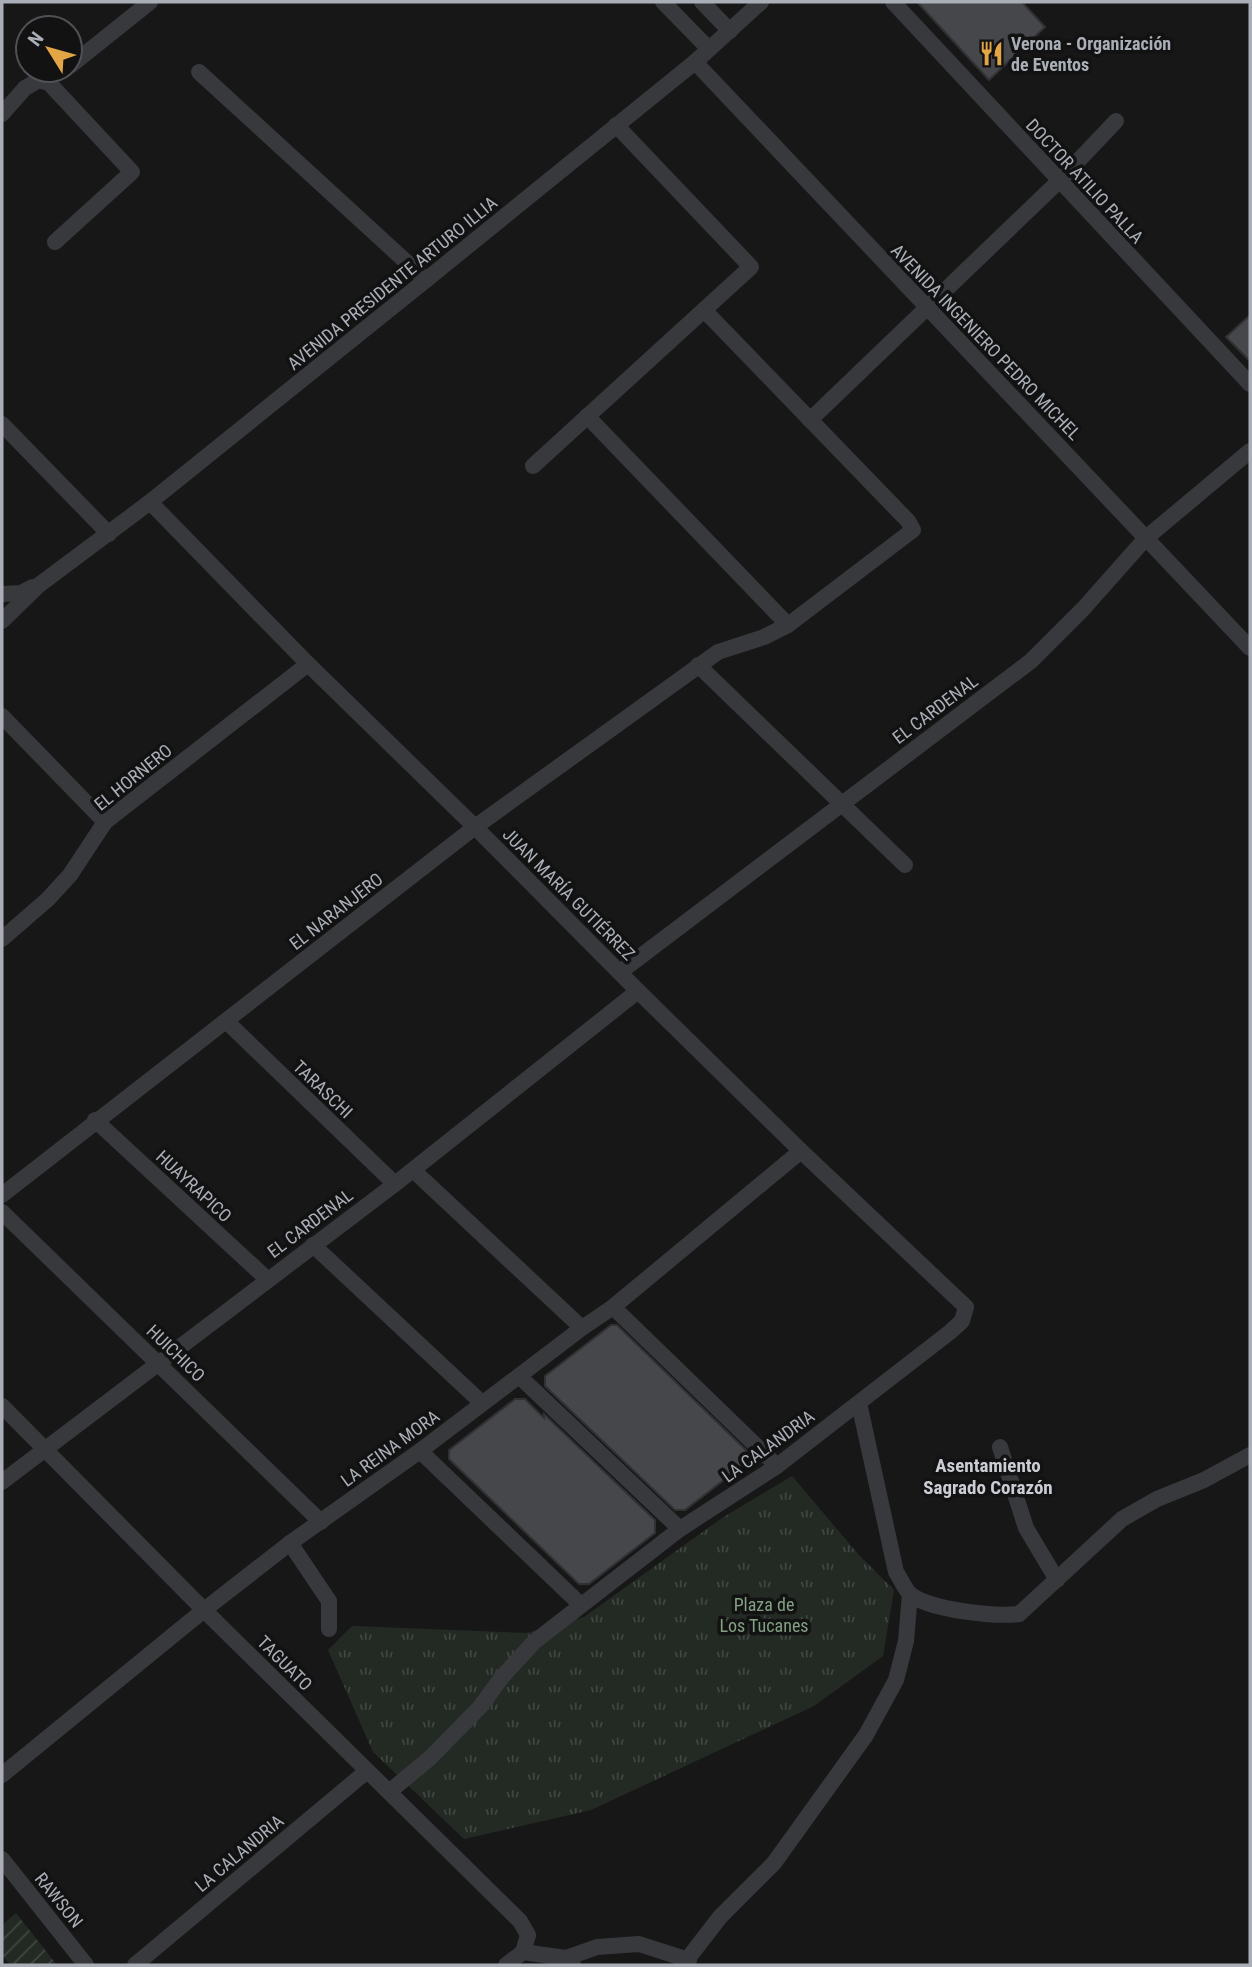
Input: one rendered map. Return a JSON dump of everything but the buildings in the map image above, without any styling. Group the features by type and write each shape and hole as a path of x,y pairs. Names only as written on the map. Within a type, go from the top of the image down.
{"street":[{"path":"663,2 709,49"},
{"path":"702,2 730,31"},
{"name":"AVENIDA PRESIDENTE ARTURO ILLIA","path":"39,584 150,502 426,280 695,62 761,2"},
{"name":"DOCTOR ATILIO PALLA","path":"893,2 1250,384"},
{"path":"84,54 142,4"},
{"name":"AVENIDA INGENIERO PEDRO MICHEL","path":"695,62 1250,648"},
{"path":"200,72 426,280"},
{"path":"2,114 25,88 32,84"},
{"path":"50,84 132,173 55,242"},
{"path":"704,310 810,420 1059,181 1116,121"},
{"path":"533,466 751,267 616,125"},
{"path":"587,416 788,625"},
{"name":"EL NARANJERO","path":"2,1195 475,827 718,652 764,637 788,625 912,530 908,521 810,420"},
{"path":"2,424 109,534"},
{"name":"EL CARDENAL","path":"620,972 1031,661 1083,609 1146,538 1250,451"},
{"name":"JUAN MARÍA GUTIÉRREZ","path":"150,502 308,664 801,1151 966,1307"},
{"path":"2,594 21,593 39,584"},
{"path":"2,621 39,584"},
{"name":"EL HORNERO","path":"2,939 70,875 105,822 308,664"},
{"path":"698,665 905,865"},
{"path":"2,716 105,822"},
{"name":"EL CARDENAL","path":"2,1482 395,1184 638,990"},
{"name":"TARASCHI","path":"226,1021 395,1184"},
{"name":"HUAYRAPICO","path":"95,1120 267,1279"},
{"name":"LA REINA MORA","path":"2,1775 204,1610 290,1544 614,1307 801,1151"},
{"path":"413,1170 582,1328"},
{"name":"HUICHICO","path":"2,1212 321,1522"},
{"path":"313,1245 482,1403"},
{"path":"614,1307 777,1466"},
{"name":"LA CALANDRIA","path":"389,1793 430,1758 471,1716 502,1676 534,1642 680,1529 777,1466 859,1403 950,1332 962,1321 966,1307"},
{"path":"519,1376 680,1529"},
{"path":"859,1403 896,1572 910,1594 935,1606 1001,1617 1019,1614 1122,1519 1157,1499 1204,1480 1250,1455"},
{"name":"TAGUATO","path":"2,1406 204,1610 520,1921 528,1935 523,1952"},
{"path":"1000,1447 1026,1528 1057,1580"},
{"path":"420,1451 581,1605"},
{"path":"1204,1480 1235,1475 1250,1467"},
{"path":"290,1544 329,1601 329,1629"},
{"path":"506,1965 523,1952 569,1962 597,1947 639,1944 686,1962 720,1917 774,1863 866,1735 896,1680 906,1641 910,1594"},
{"name":"LA CALANDRIA","path":"135,1965 367,1771"},
{"name":"RAWSON","path":"2,1859 86,1965"}],"green space":[{"name":"Plaza de Los Tucanes","path":"792,1476 859,1555 894,1590 883,1656 814,1706 591,1810 464,1839 373,1752 328,1650 352,1626 526,1633 584,1617 722,1518"},
{"path":"16,1913 57,1965 10,1965 2,1955 2,1925"}],"place":[{"name":"Verona - Organización de Eventos","path":"991,53"}],"district":[{"name":"Asentamiento Sagrado Corazón","path":"988,1476"}]}
